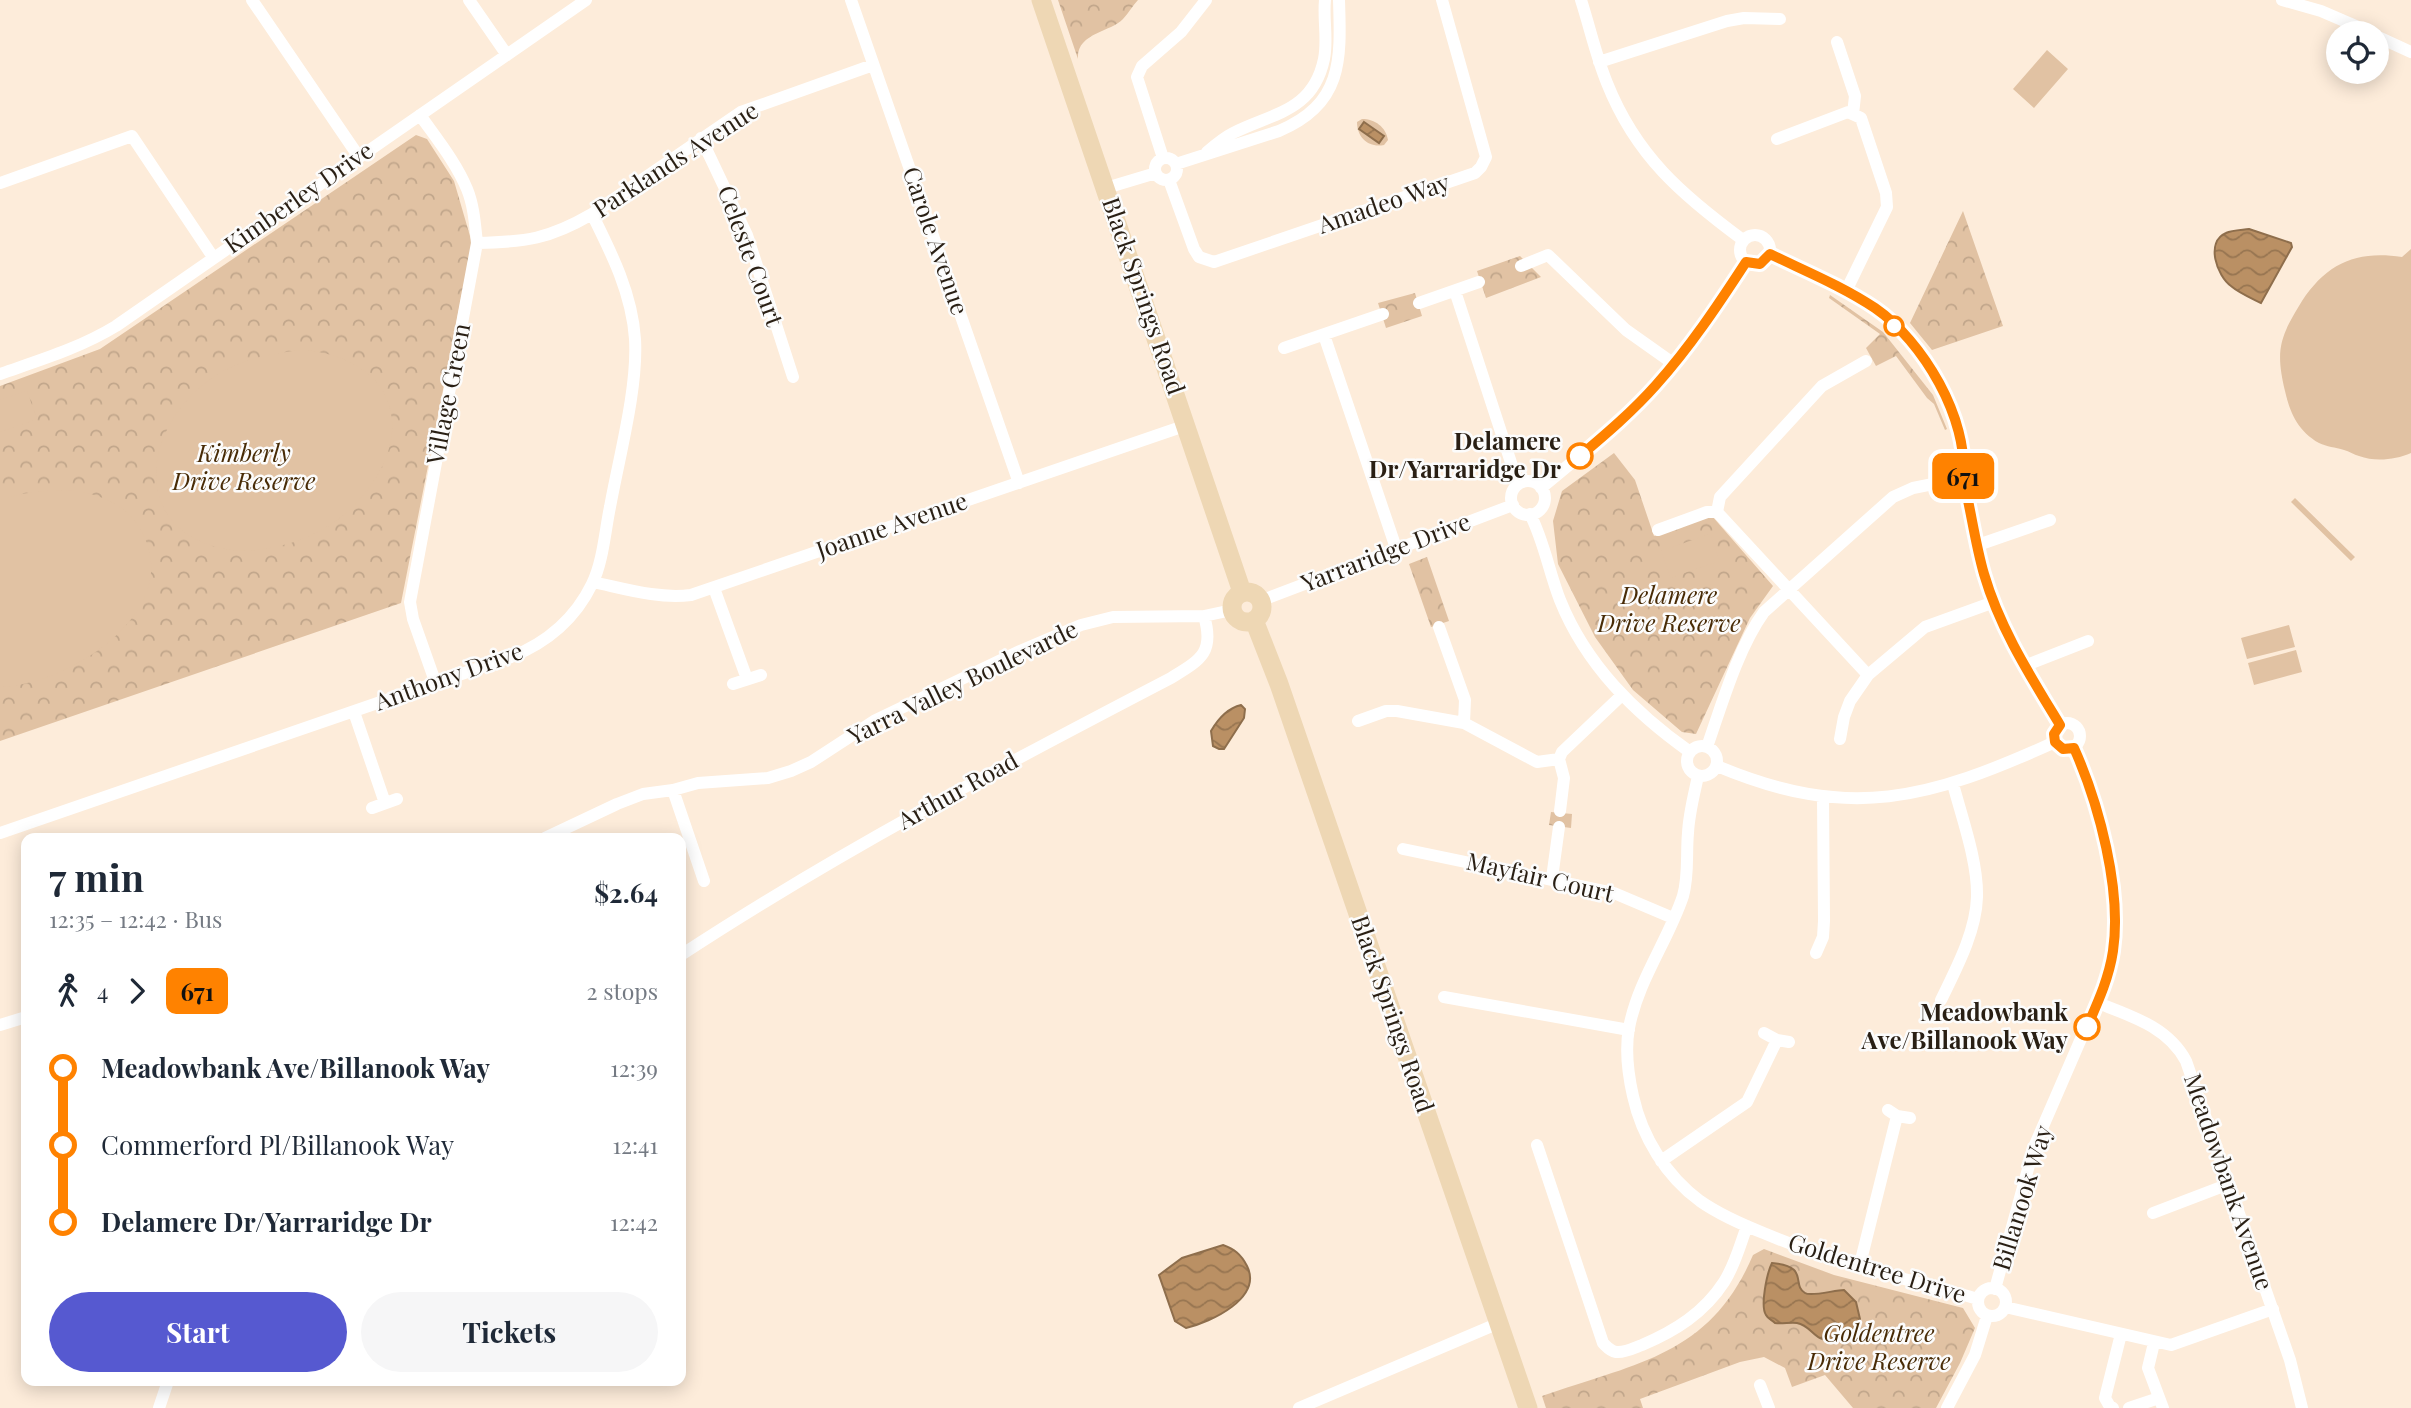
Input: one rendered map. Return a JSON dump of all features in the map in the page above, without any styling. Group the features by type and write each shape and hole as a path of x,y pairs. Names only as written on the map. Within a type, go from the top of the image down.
{"main road":[{"name":"Black Springs Road","path":"1041,0 1187,425 1251,597"},
{"path":"1251,597 1261,609 1254,620 1241,621 1232,610 1233,601 1251,597"},
{"name":"Black Springs Road","path":"1254,620 1279,684 1528,1408"}],"street":[{"path":"252,0 359,157"},
{"path":"469,0 507,55"},
{"name":"Kimberley Drive","path":"0,374 96,338 586,0"},
{"name":"Carole Avenue","path":"851,0 1019,482"},
{"path":"1164,158 1137,77 1142,66 1181,32 1206,0"},
{"path":"1204,155 1228,136 1282,114 1307,94 1324,61 1325,0"},
{"path":"1176,164 1292,126 1318,105 1331,83 1341,51 1339,0"},
{"name":"Amadeo Way","path":"1169,180 1194,249 1199,257 1214,262 1475,173 1486,157 1442,0"},
{"path":"1581,0 1607,84 1630,128 1665,176 1687,198 1743,240"},
{"path":"2282,0 2322,11 2345,21"},
{"path":"1599,62 1727,21 1744,18 1780,19"},
{"path":"1836,42 1856,96 1853,114"},
{"path":"2389,42 2411,52"},
{"name":"Parklands Avenue","path":"477,243 523,242 547,237 592,214 741,112 873,65"},
{"path":"1777,139 1848,112 1860,118 1886,193 1887,207 1846,291"},
{"name":"Village Green","path":"420,115 467,190 477,243 410,602 413,619 436,684"},
{"path":"0,183 132,136 212,257"},
{"name":"Celeste Court","path":"701,138 747,235 793,377"},
{"path":"1156,173 1157,164 1164,158"},
{"path":"1156,173 1163,180 1169,180 1176,174 1176,164 1164,158"},
{"path":"1106,188 1156,173"},
{"name":"Anthony Drive","path":"0,833 511,657 543,642 575,612 593,582 634,378 635,339 629,301 618,266 592,214"},
{"path":"1746,262 1740,250 1743,240 1752,235 1762,236 1769,244 1770,254"},
{"path":"1770,254 1846,291 1877,310 1914,345 1930,370 1956,420 1965,463 1963,478 1994,602 2024,666 2060,725"},
{"path":"1746,262 1760,264 1770,254"},
{"path":"1521,266 1548,255 1626,330 1674,363"},
{"path":"1541,488 1626,415 1674,363 1746,262"},
{"path":"1419,303 1479,282"},
{"path":"1455,291 1518,484"},
{"path":"1284,348 1383,314"},
{"path":"1324,335 1396,548"},
{"path":"1717,512 1720,498 1822,386 1866,361"},
{"name":"Joanne Avenue","path":"593,582 675,597 714,588 1187,425"},
{"path":"1707,747 1730,682 1757,621 1893,497 1913,488 1963,478"},
{"path":"1528,481 1541,488 1545,497 1542,506 1530,514 1520,513 1513,505 1511,496 1518,484 1528,481"},
{"name":"Yarraridge Drive","path":"1251,597 1513,505"},
{"path":"1658,530 1707,512 1717,512 1868,675"},
{"path":"1530,514 1560,601 1571,625 1598,667 1644,718 1690,752"},
{"path":"1978,545 2050,520"},
{"path":"714,588 747,680"},
{"path":"1840,739 1850,702 1868,675 1926,627 1994,602"},
{"name":"Yarra Valley Boulevarde","path":"556,833 643,794 698,783 768,778 792,771 811,762 874,721 1081,625 1113,617 1204,616 1232,610"},
{"name":"Arthur Road","path":"686,952 734,920 955,790 1197,662 1208,648 1209,632 1204,616"},
{"path":"1439,627 1465,699 1464,723"},
{"path":"2024,666 2088,641"},
{"path":"733,684 761,675"},
{"path":"1560,811 1564,778 1559,759 1562,752 1622,695"},
{"path":"1358,721 1386,711 1397,711 1464,723 1537,762 1559,759"},
{"path":"354,712 391,801 372,808"},
{"path":"2071,724 2080,731 2079,742 2074,748 2063,749 2055,742 2054,734 2060,725 2071,724"},
{"path":"1717,766 1762,783 1823,797 1877,798 1926,792 1953,784 1998,768 2055,742"},
{"path":"1698,747 1707,747 1717,757 1717,766 1711,774 1698,776 1688,766 1690,752 1698,747"},
{"name":"Billanook Way","path":"1995,1289 2034,1147 2098,1003 2113,953 2116,926 2109,861 2083,769 2074,748"},
{"name":"Goldentree Drive","path":"1698,776 1688,819 1687,876 1673,918 1643,983 1629,1030 1629,1080 1635,1109 1645,1134 1661,1161 1678,1182 1721,1214 1819,1256 1978,1299"},
{"path":"1941,1000 1967,944 1977,897 1971,857 1953,784"},
{"path":"673,790 704,881"},
{"path":"1816,953 1823,937 1824,921 1823,797"},
{"path":"1552,878 1559,827"},
{"name":"Mayfair Court","path":"1403,849 1614,893 1673,918"},
{"path":"1444,997 1629,1030"},
{"name":"Meadowbank Avenue","path":"2098,1003 2154,1027 2179,1048 2186,1060 2273,1309 2302,1408"},
{"path":"0,1025 21,1019"},
{"path":"1661,1161 1747,1102 1783,1041 1764,1033"},
{"path":"1858,1268 1892,1113 1910,1118"},
{"path":"1537,1145 1603,1343 1609,1350 1618,1353 1628,1351 1661,1337 1700,1311 1725,1281 1747,1226"},
{"path":"2153,1213 2229,1184"},
{"path":"1995,1289 2005,1296 2006,1307 1996,1316 1987,1315 1979,1307 1978,1299 1986,1290 1995,1289"},
{"path":"2006,1307 2171,1346 2273,1309"},
{"path":"1947,1408 1975,1355 1987,1315"},
{"path":"1298,1408 1499,1323"},
{"path":"2113,1408 2105,1398 2121,1334"},
{"path":"2129,1408 2161,1403 2148,1368 2154,1343"},
{"path":"1760,1385 1769,1408"},
{"path":"159,1408 166,1386"}],"green space":[{"path":"1058,0 1138,0 1118,23 1088,38 1079,50 1078,59"},
{"path":"2047,50 2068,69 2034,108 2013,89"},
{"path":"1362,119 1371,120 1382,128 1388,140 1384,145 1373,145 1365,141 1359,133 1357,122"},
{"name":"Kimberly Drive Reserve","path":"416,135 427,139 454,181 472,243 401,603 0,741 0,386 100,349"},
{"path":"1963,211 2003,326 1932,350 1910,323"},
{"path":"2411,249 2411,453 2378,460 2319,443 2300,427 2287,399 2280,364 2284,334 2302,301 2322,277 2333,269 2357,258 2386,255 2402,257"},
{"path":"1520,256 1541,277 1486,298 1477,271"},
{"path":"1415,293 1422,316 1386,328 1378,303"},
{"path":"1830,295 1883,332 1933,395 1947,429 1945,430 1934,404 1896,356 1876,366 1866,348 1880,334 1829,298"},
{"path":"306,350 340,358 366,372 382,390 391,412 392,437 384,462 369,488 347,512 311,535 280,546 247,551 199,541 175,524 161,502 156,476 160,449 171,422 190,397 225,370 259,357"},
{"path":"27,391 37,419 0,432 0,400"},
{"name":"Delamere Drive Reserve","path":"1614,453 1635,480 1654,536 1712,516 1773,586 1750,618 1696,734 1682,732 1633,690 1595,637 1558,564 1553,521 1562,491"},
{"path":"66,490 107,500 133,518 151,557 149,586 136,613 115,637 88,657 58,673 28,683 0,687 0,500 41,491"},
{"path":"2295,498 2355,557 2351,561 2291,502"},
{"path":"1710,534 1719,561 1670,578 1661,551"},
{"path":"1427,557 1449,621 1431,627 1409,564"},
{"path":"2289,625 2295,647 2247,659 2241,638"},
{"path":"2296,650 2302,672 2254,685 2248,663"},
{"path":"1551,812 1572,814 1571,828 1549,825"},
{"name":"Goldentree Drive Reserve","path":"1764,1249 1834,1275 1963,1308 1975,1328 1936,1408 1853,1408 1825,1375 1792,1387 1785,1368 1764,1357 1740,1362 1640,1399 1643,1408 1546,1408 1542,1396 1639,1364 1692,1335 1715,1315 1735,1289 1753,1255"}],"water":[{"path":"1364,122 1384,136 1379,143 1359,129"},
{"path":"2249,229 2291,243 2292,247 2261,303 2226,281 2215,259 2216,244 2220,237 2228,232"},
{"path":"1241,705 1245,709 1244,718 1224,749 1213,746 1211,731 1228,711"},
{"path":"1223,1245 1237,1252 1245,1262 1250,1278 1248,1288 1232,1307 1186,1328 1175,1321 1159,1275 1182,1258"},
{"path":"1772,1263 1791,1268 1798,1276 1801,1290 1805,1293 1844,1290 1856,1302 1860,1319 1853,1330 1844,1338 1833,1341 1817,1336 1801,1324 1775,1323 1764,1311 1766,1281"}],"bus line":[{"name":"671","path":"1580,456 1654,387 1712,313 1746,262 1760,264 1770,254 1846,291 1877,310 1914,345 1945,395 1956,420 1965,463 1963,478 1984,574 1994,602 2024,666 2060,725 2054,734 2055,742 2063,749 2074,748 2083,769 2109,861 2116,926 2113,953 2106,981 2087,1027"}],"place":[{"name":"Delamere Dr/Yarraridge Dr","path":"1580,456"},
{"name":"Meadowbank Ave/Billanook Way","path":"2087,1027"}]}
